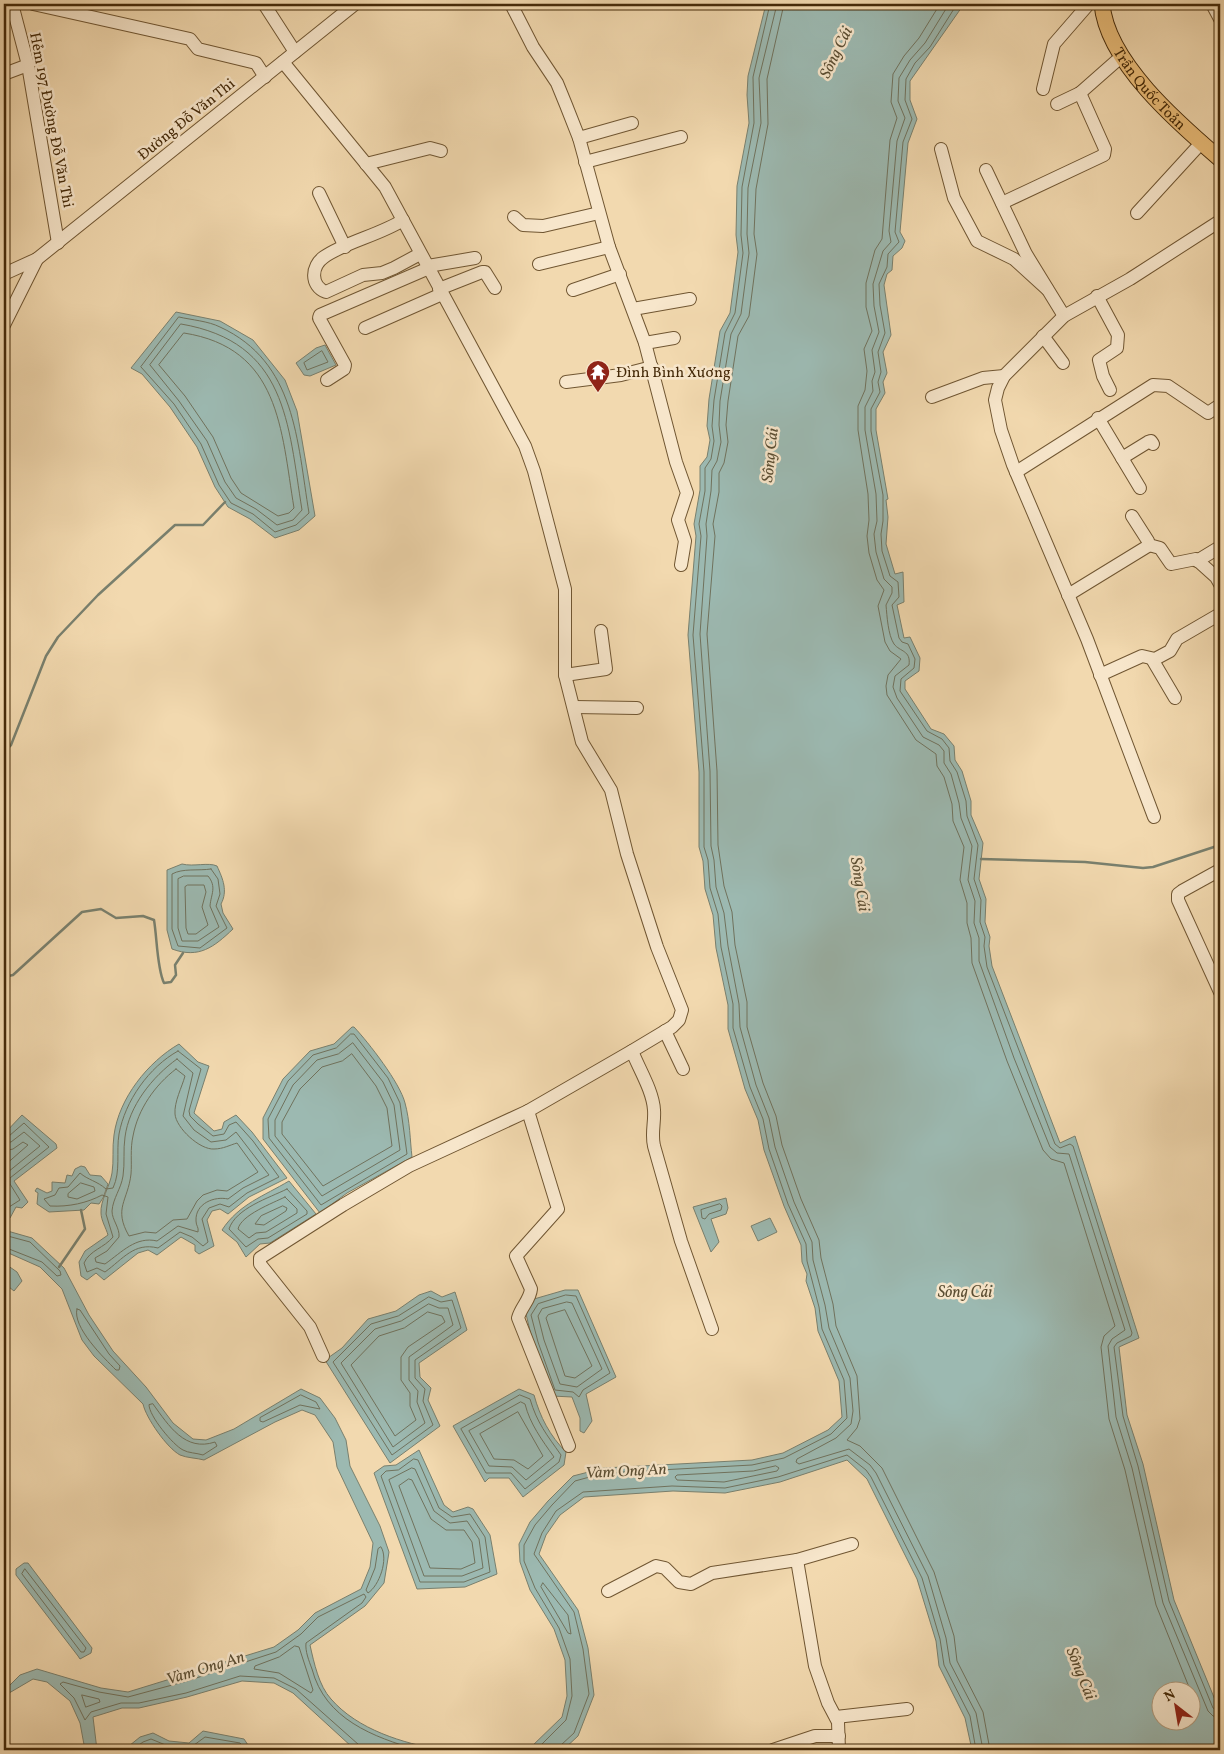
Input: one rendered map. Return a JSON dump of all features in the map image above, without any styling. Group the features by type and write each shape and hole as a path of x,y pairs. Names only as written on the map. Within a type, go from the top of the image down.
{"main road":[{"name":"Trần Quốc Toản","path":"1097,6 1114,43 1140,84 1220,159"}],"street":[{"path":"33,4 190,39 198,49 256,63 265,77"},
{"path":"264,4 295,52"},
{"name":"Đường Đỗ Văn Thi","path":"4,274 37,259 58,243 295,52 340,8 355,4"},
{"path":"511,4 533,47 557,83 579,138 609,247 645,343 676,462 687,493 678,520 686,545 681,565"},
{"path":"1072,4 1097,6"},
{"path":"1212,4 1220,19"},
{"name":"Hẻm 197 Đường Đỗ Văn Thi","path":"9,5 28,65 58,243"},
{"path":"1043,89 1054,44 1097,6"},
{"path":"1057,104 1080,93 1122,56"},
{"path":"283,62 384,187 404,220 420,254 429,267 440,291 525,446 534,471 565,589 565,675 582,742 611,790 627,854 656,946 682,1010 679,1020 632,1051 528,1111 409,1166 260,1258 260,1264 310,1327 323,1356"},
{"path":"4,74 28,65"},
{"path":"1002,203 1104,155 1106,150 1080,93"},
{"path":"579,138 632,123"},
{"path":"585,162 681,137"},
{"path":"1137,213 1202,142"},
{"path":"366,164 430,148 441,151"},
{"path":"941,149 954,198 977,241 1014,259 1047,289"},
{"path":"986,170 1047,289 1064,316"},
{"path":"319,193 345,248"},
{"path":"514,217 523,225 543,226 599,213"},
{"path":"404,220 325,256 313,276 320,290 326,292 363,275 382,273 420,254"},
{"path":"1154,817 1068,595 1016,472 1001,430 995,400 1004,376 1064,316 1130,279 1220,221"},
{"path":"539,264 609,247"},
{"path":"327,380 344,369 345,365 319,318 320,315 429,267 476,258"},
{"name":"Đường Đỗ Văn Thi","path":"4,325 37,259"},
{"path":"365,328 482,272 485,272 495,288"},
{"path":"573,290 620,274"},
{"path":"1097,296 1118,335 1117,348 1100,360 1102,376 1110,390"},
{"path":"633,309 690,299"},
{"path":"1043,336 1062,363"},
{"path":"645,343 674,338"},
{"path":"566,382 622,375 652,367"},
{"path":"932,398 983,378 1004,376"},
{"path":"1016,472 1098,418 1153,385 1168,386 1208,413 1220,405"},
{"path":"1098,418 1140,488"},
{"path":"1122,458 1148,442 1151,441 1153,444"},
{"path":"1132,516 1149,545 1160,548 1171,564 1190,559 1197,560 1216,577 1220,584"},
{"path":"1068,595 1149,545"},
{"path":"1197,560 1220,547"},
{"path":"1152,659 1170,650 1177,639 1220,614"},
{"path":"565,675 606,669 601,631"},
{"path":"1100,675 1142,656 1152,659 1175,698"},
{"path":"574,707 637,708"},
{"path":"1220,870 1178,894 1178,900 1215,967 1220,992"},
{"path":"665,1031 683,1068"},
{"path":"632,1051 653,1103 654,1112 651,1135 681,1240 712,1329"},
{"path":"528,1111 558,1209 516,1256 531,1289 531,1294 520,1309 518,1318 569,1446"},
{"path":"608,1591 661,1566 679,1582 691,1584 720,1572 797,1560 852,1544"},
{"path":"797,1560 815,1666 836,1717 839,1750"},
{"path":"836,1717 906,1709"},
{"path":"774,1750 815,1736 839,1736"}],"water":[{"name":"Sông Cái","path":"766,4 964,4 910,81 910,100 917,119 908,143 900,232 905,241 902,248 893,256 892,270 887,274 884,285 891,335 883,352 887,373 883,382 885,393 876,409 876,430 888,499 886,500 888,517 886,544 895,574 903,572 904,602 897,605 904,638 910,637 920,658 919,671 905,681 905,689 931,729 944,734 954,746 955,760 962,771 971,801 971,815 983,843 979,879 986,899 985,922 990,937 989,946 992,966 1060,1143 1075,1136 1139,1338 1119,1347 1127,1415 1143,1464 1174,1600 1220,1712 1220,1750 972,1750 965,1718 939,1666 936,1641 917,1579 867,1479 847,1460 780,1482 725,1493 673,1491 584,1497 560,1515 546,1535 539,1554 578,1610 588,1648 594,1695 578,1736 563,1750 517,1750 530,1748 562,1717 567,1696 565,1660 554,1629 530,1590 520,1562 519,1544 530,1522 548,1501 573,1476 604,1468 752,1460 783,1453 828,1430 842,1417 839,1381 818,1331 815,1308 806,1281 807,1274 802,1262 801,1245 784,1206 764,1150 758,1120 745,1089 728,1029 728,1005 716,948 713,915 705,889 703,861 699,847 699,772 688,635 696,536 694,524 700,490 700,466 707,457 710,440 707,426 709,399 720,331 730,313 738,252 736,235 737,186 749,123 748,76"},
{"path":"176,312 220,321 253,340 285,380 297,411 315,516 299,530 275,538 250,519 228,507 215,487 197,447 170,407 142,374 131,368"},
{"path":"325,345 336,365 310,376 304,375 296,363 316,348"},
{"path":"182,864 209,864 217,866 224,885 221,904 223,913 233,929 212,946 198,952 190,953 172,949 167,930 167,870"},
{"path":"354,1027 391,1074 402,1095 408,1117 412,1157 347,1193 320,1213 263,1139 263,1118 283,1079 310,1051 334,1044"},
{"path":"179,1044 198,1062 209,1066 194,1113 214,1131 222,1129 224,1122 236,1115 252,1132 287,1178 249,1197 228,1214 220,1209 212,1211 207,1220 214,1246 199,1254 195,1251 195,1245 181,1237 157,1255 148,1250 138,1253 104,1280 96,1273 87,1280 81,1276 79,1262 85,1251 108,1235 102,1218 101,1208 112,1173 114,1135 122,1108 137,1082 146,1071"},
{"path":"22,1115 56,1144 57,1148 14,1181 28,1202 22,1208 16,1207 10,1218 4,1222 4,1134"},
{"path":"81,1166 85,1167 90,1175 101,1176 108,1184 99,1204 91,1203 84,1210 49,1212 37,1204 38,1193 35,1191 37,1188 47,1193 52,1191 52,1182 65,1183 67,1175 72,1176 75,1169"},
{"path":"289,1181 316,1214 270,1243 260,1244 246,1257 237,1242 222,1230 236,1213 244,1207"},
{"path":"726,1198 728,1208 726,1214 711,1219 719,1242 711,1252 693,1207"},
{"path":"770,1218 777,1232 758,1241 751,1226"},
{"path":"4,1230 32,1238 64,1268 89,1315 113,1351 146,1387 173,1423 193,1439 206,1440 234,1429 301,1389 320,1398 335,1418 346,1440 350,1466 380,1526 389,1552 384,1583 365,1606 310,1645 317,1674 323,1688 331,1699 354,1719 382,1734 441,1750 360,1750 352,1747 293,1693 274,1683 242,1681 187,1697 139,1708 122,1708 93,1717 97,1750 85,1750 80,1723 70,1701 47,1682 33,1679 4,1696 4,1688 7,1688 20,1675 37,1669 101,1688 128,1692 274,1647 298,1630 315,1613 361,1589 370,1567 373,1543 337,1467 333,1442 315,1415 302,1410 275,1422 204,1460 180,1455 169,1446 158,1432 148,1417 143,1404 94,1356 82,1340 62,1289 40,1267 4,1251"},
{"path":"4,1263 17,1272 22,1281 14,1291 4,1283"},
{"path":"565,1290 578,1290 616,1377 586,1394 592,1421 584,1433 580,1431 580,1418 572,1397 552,1396 533,1343 526,1314 534,1299"},
{"path":"431,1291 442,1297 455,1292 467,1330 419,1363 420,1377 431,1388 428,1400 440,1426 390,1463 325,1360 342,1348 368,1319 396,1311 419,1295"},
{"path":"519,1389 534,1395 546,1426 566,1452 564,1465 523,1497 509,1478 489,1478 485,1482 453,1426"},
{"path":"419,1450 444,1505 453,1512 468,1507 473,1509 490,1535 497,1574 465,1587 417,1589 374,1473 384,1466 396,1465"},
{"path":"24,1563 28,1563 92,1648 91,1653 80,1659 16,1575 16,1569"},
{"path":"203,1731 244,1739 248,1745 259,1750 124,1750 140,1737 153,1733 169,1741 189,1743"}],"waterway":[{"path":"4,752 11,745 46,656 58,637 98,595 175,525 203,525 225,502"},
{"path":"981,859 1085,862 1143,868 1153,867 1220,845"},
{"path":"4,977 13,975 82,912 101,909 116,918 143,916 154,920 164,983 171,982 176,975 175,965 183,953"},
{"path":"59,1267 85,1229 81,1210"}],"place":[{"name":"Đình Bình Xương","path":"598,393"}],"water label":[{"name":"Vàm Ong An","path":"626,1470"},
{"name":"Vàm Ong An","path":"205,1667"}]}
